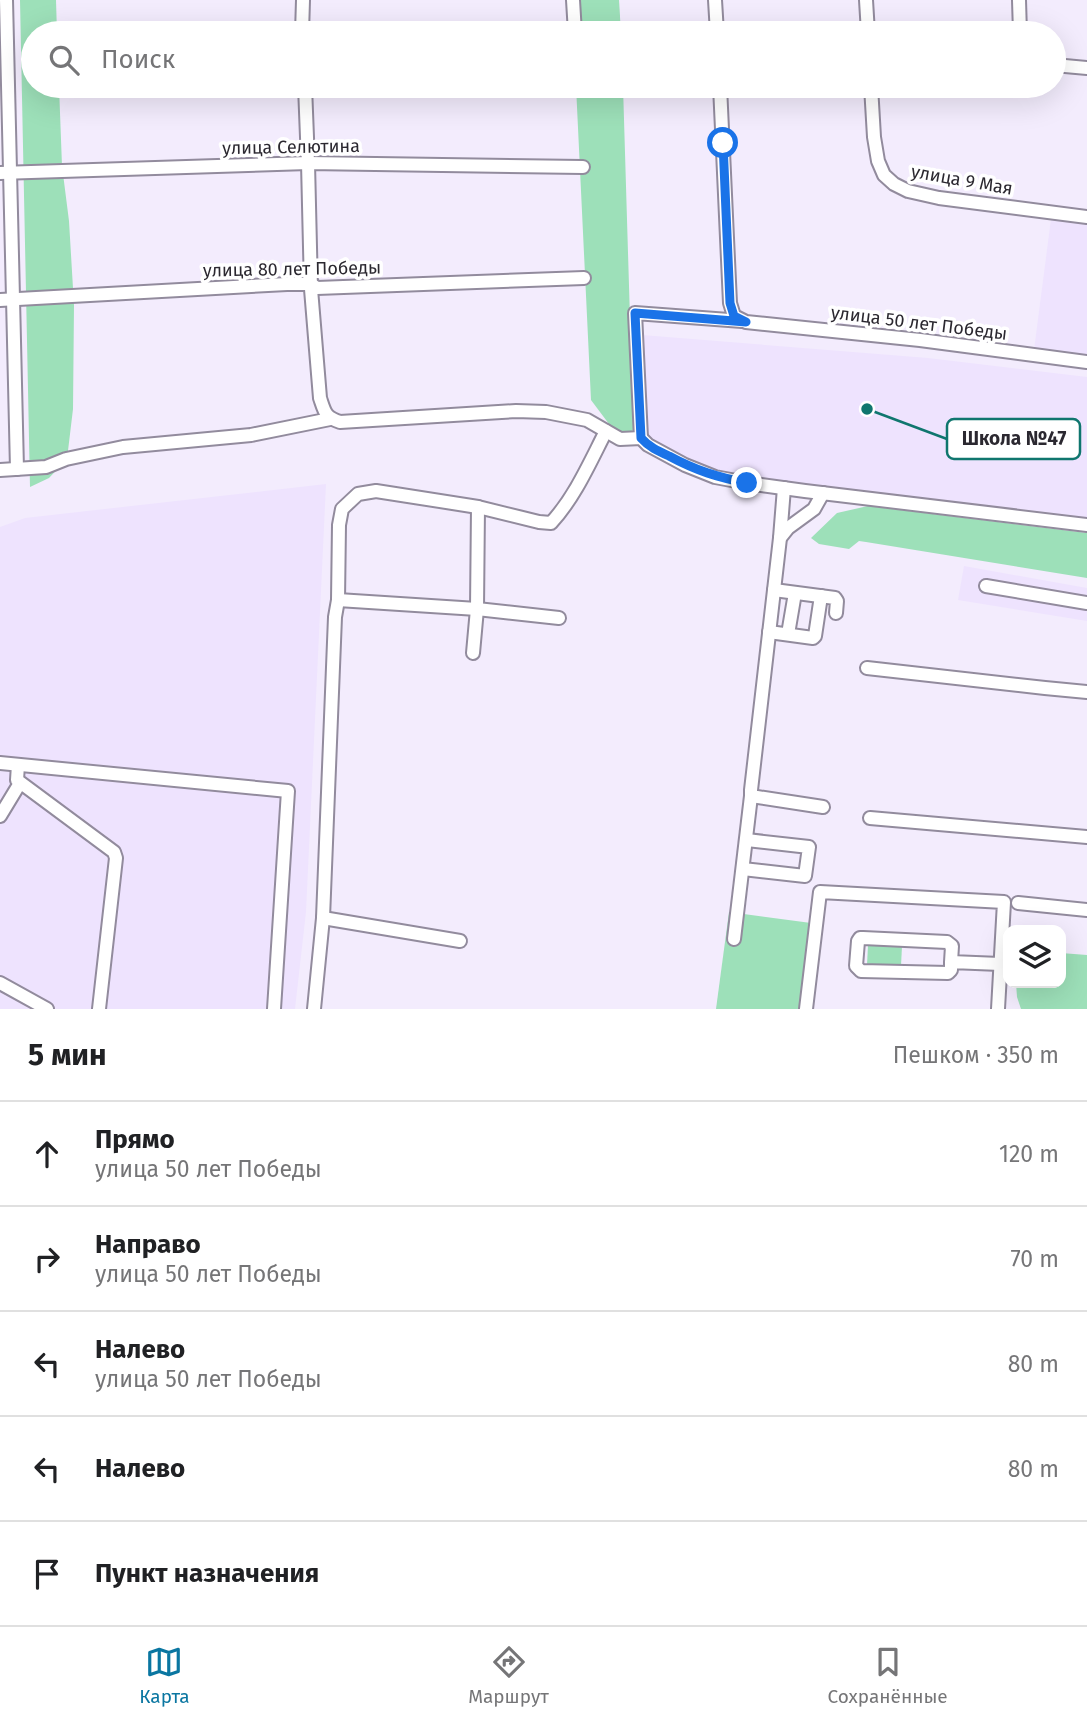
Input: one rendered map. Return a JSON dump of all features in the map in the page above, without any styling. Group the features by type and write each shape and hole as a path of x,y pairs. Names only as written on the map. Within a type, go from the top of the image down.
{"street":[{"path":"6,0 6,299 17,469"},
{"path":"302,21 303,0"},
{"path":"573,0 574,21"},
{"path":"715,0 716,21"},
{"path":"866,0 867,21"},
{"path":"1019,0 1020,21"},
{"path":"1066,66 1087,68"},
{"path":"305,98 311,284 320,398 325,414 330,419"},
{"path":"721,98 730,303 734,316 746,322"},
{"name":"улица 9 Мая","path":"872,98 878,161 884,175 894,184 908,191 939,198 1087,217"},
{"name":"улица Селютина","path":"5,173 308,163 583,167"},
{"name":"улица 80 лет Победы","path":"6,299 286,284 311,284 317,288 584,278"},
{"name":"улица 50 лет Победы","path":"641,438 635,313 920,340 1087,362"},
{"path":"0,470 46,467 66,459 123,447 251,435 330,419 340,422 516,411 546,412 587,420 620,439 641,438 648,445 685,465 715,477 1087,525"},
{"path":"314,1009 323,918 339,525 342,509 358,494 376,491 478,507 551,523 560,513 607,431"},
{"path":"734,939 784,488"},
{"path":"780,538 788,527 814,509 823,493"},
{"path":"473,653 477,609 478,507"},
{"path":"986,586 1087,603"},
{"path":"774,590 835,598 835,613"},
{"path":"788,634 795,593"},
{"path":"769,632 813,638 821,596"},
{"path":"338,600 477,609 559,618"},
{"path":"867,668 1087,692"},
{"path":"0,763 288,791 274,1009"},
{"path":"18,765 17,780 20,783 114,852 116,858 99,1009"},
{"path":"0,816 20,783"},
{"path":"751,796 823,807"},
{"path":"870,818 1087,837"},
{"path":"743,869 805,876 809,847 747,840"},
{"path":"806,1009 820,892 1004,902 998,1009"},
{"path":"1018,903 1087,910"},
{"path":"323,918 460,941"},
{"path":"863,938 947,942 952,946 951,962 951,970 947,973 861,971 856,966 858,941 863,938"},
{"path":"951,962 1000,964"},
{"path":"0,983 47,1009"}],"shaded area":[{"path":"1051,219 1087,223 1087,355 1034,350"},
{"path":"642,335 928,358 1087,377 1087,521 715,473 649,442"},
{"path":"326,484 306,912 295,1009 0,1009 0,527 25,518"},
{"path":"964,566 1087,588 1087,621 958,600"}],"green space":[{"path":"20,0 56,0 57,21 21,21 21,49"},
{"path":"572,0 619,0 620,21 573,21"},
{"path":"22,98 59,98 62,166 69,221 74,305 73,409 67,459 49,478 30,487"},
{"path":"577,98 623,98 630,319 641,427 624,434 609,424 591,400"},
{"path":"868,506 1087,533 1087,578 859,541 849,549 819,544 811,538 837,513"},
{"path":"729,912 811,923 801,1009 716,1009"},
{"path":"868,945 902,946 901,966 867,965"},
{"path":"1066,953 1087,955 1087,1009 1021,1009 1016,988 1066,988"}],"place":[{"name":"Школа №47","path":"867,409"}],"route":[{"path":"723,143 730,303 734,316 746,322 635,313 641,438 648,445 685,465 715,477 747,483"}]}
